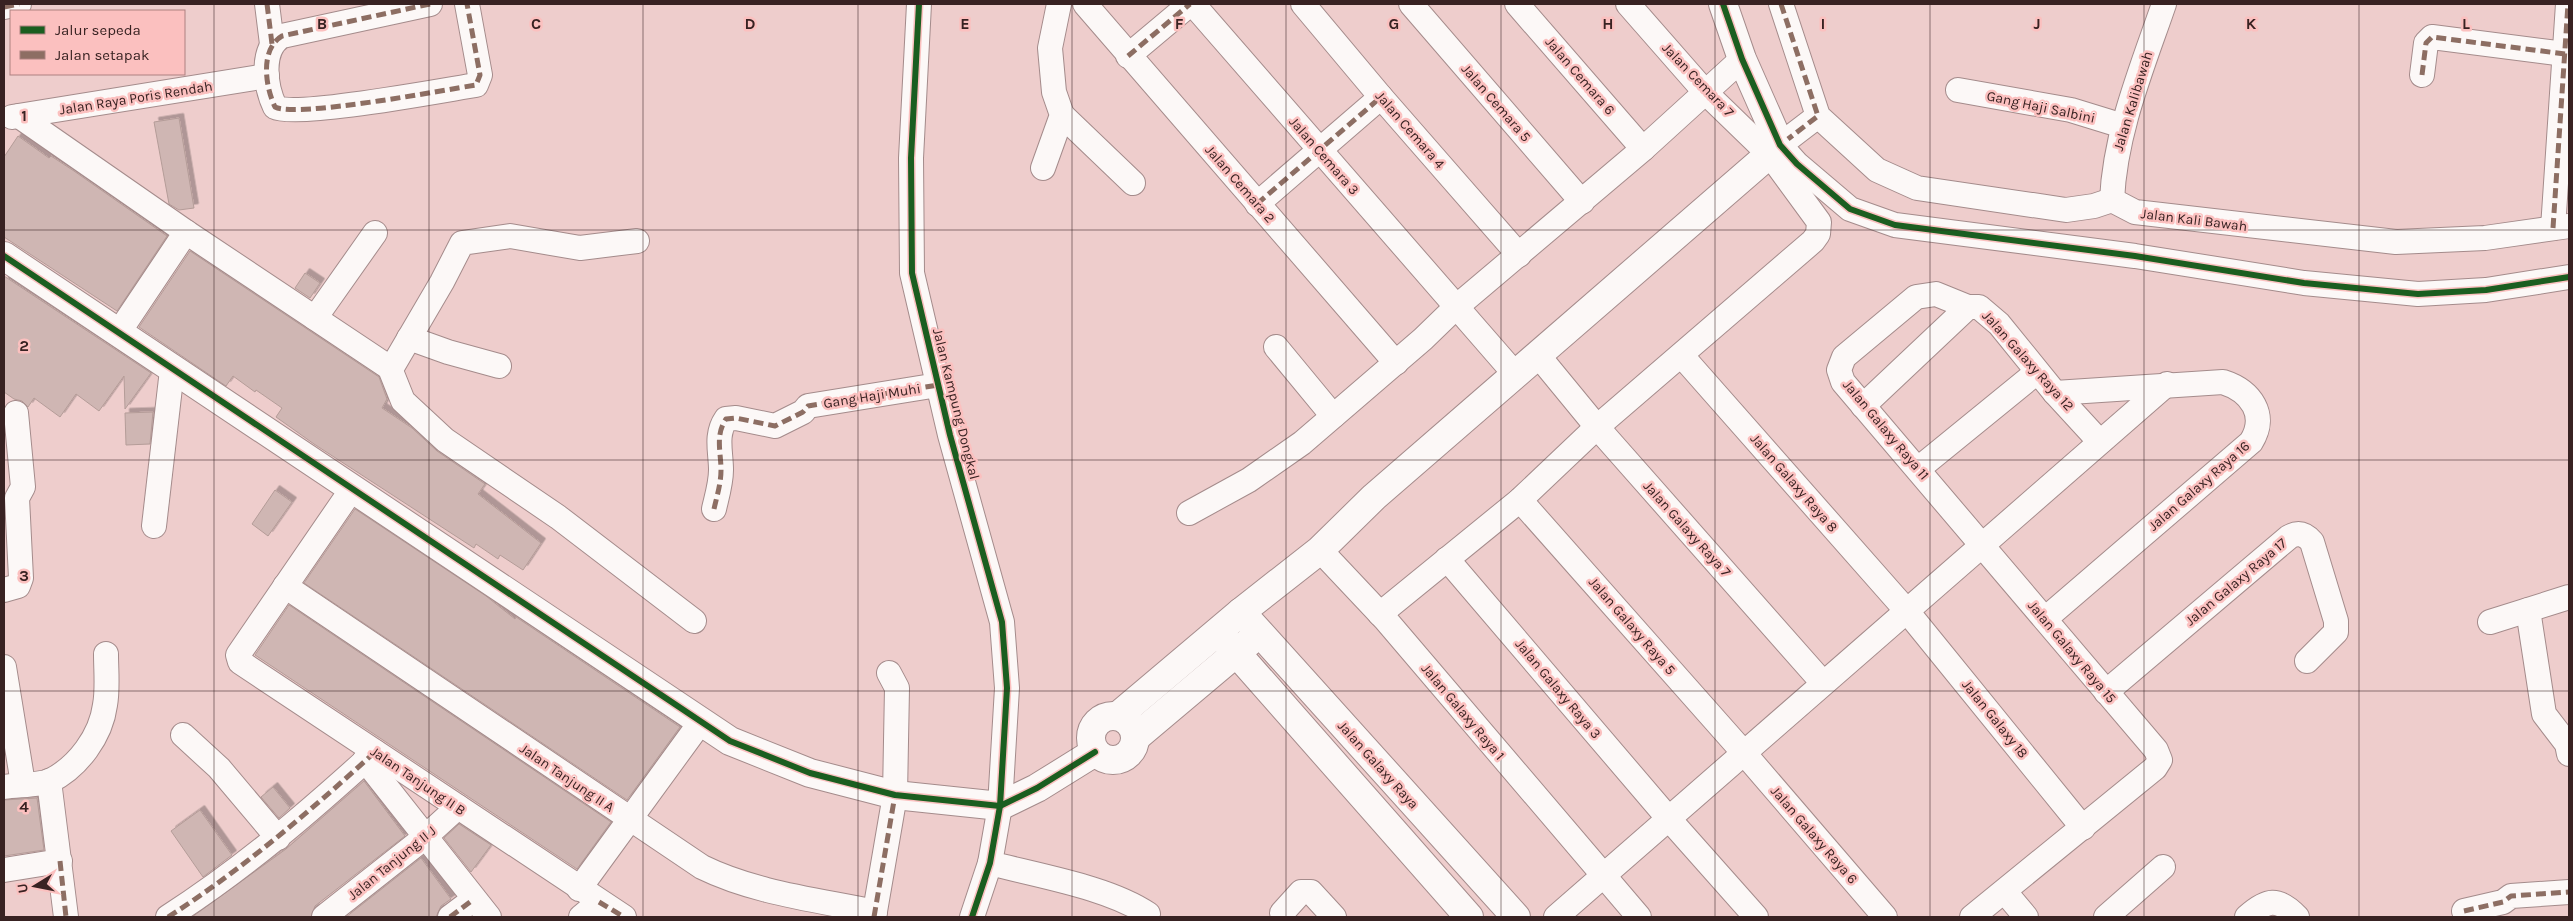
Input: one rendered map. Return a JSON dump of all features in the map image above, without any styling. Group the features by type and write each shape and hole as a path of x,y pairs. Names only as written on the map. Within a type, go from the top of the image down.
{"street":[{"path":"4,7 19,4"},
{"path":"267,4 272,44"},
{"path":"430,4 282,36 268,50 267,76 275,107 294,110 321,108 476,85 480,75 467,4"},
{"name":"Jalan Kampung Dongkal","path":"919,4 911,158 912,273 938,385 1002,622 1007,688 1000,806 990,863 972,917"},
{"path":"1059,4 1050,48 1054,92 1062,115 1133,183"},
{"name":"Jalan Cemara 2","path":"1084,4 1396,363"},
{"path":"1128,56 1191,4"},
{"name":"Jalan Cemara 3","path":"1191,4 1514,374"},
{"name":"Jalan Cemara 4","path":"1303,4 1519,256"},
{"name":"Jalan Cemara 5","path":"1411,4 1582,202"},
{"name":"Jalan Cemara 6","path":"1518,4 1643,148"},
{"name":"Jalan Cemara 7","path":"1628,4 1706,93 1792,136"},
{"path":"1380,614 1520,500 1597,427 1682,356 1813,241 1818,234 1819,222 1792,136 1742,60 1723,4"},
{"path":"1781,4 1792,136 1797,164 1850,208 1895,225 2135,256 2304,283 2418,294 2486,290 2569,277"},
{"name":"Jalan Kalibawah","path":"2112,200 2113,171 2123,126 2164,4"},
{"path":"2561,227 2568,4"},
{"path":"2422,75 2426,43 2432,37 2565,54"},
{"path":"1189,513 1249,480 1302,443 1396,363 1455,308 1582,202 1742,60"},
{"name":"Jalan Raya Poris Rendah","path":"11,117 267,76"},
{"name":"Gang Haji Salbini","path":"1958,90 2071,110 2123,126"},
{"path":"1257,204 1381,97"},
{"path":"1043,168 1062,115"},
{"path":"11,117 385,365 390,366 394,364 462,242 510,236 580,248 637,241"},
{"path":"1792,136 1918,188 2066,210 2094,206 2112,200"},
{"path":"1119,715 1241,612 1277,586 1320,550 1374,497 1514,374 1545,363 1792,136"},
{"name":"Jalan Kali Bawah","path":"2112,200 2135,212 2396,242 2485,238 2561,227"},
{"path":"119,332 186,232"},
{"path":"315,318 375,233"},
{"path":"4,256 119,332 172,370 529,606 700,723 730,741 810,773 895,795 1000,806 1037,788 1095,752"},
{"name":"Jalan Galaxy Raya 11","path":"1968,308 1936,294 1916,297 1844,357 1839,370 1842,382 1918,469 1980,546"},
{"name":"Jalan Galaxy Raya 12","path":"1864,406 1968,308 1979,307 1988,313 2037,372 2100,442"},
{"path":"409,338 448,352 499,366"},
{"path":"1276,347 1333,416"},
{"name":"Jalan Galaxy Raya 8","path":"1682,356 1906,610"},
{"name":"Jalan Galaxy Raya 7","path":"1545,363 1597,427 1823,683"},
{"path":"390,366 403,401 445,440 558,517 694,621"},
{"path":"154,526 172,370"},
{"path":"1918,469 2037,372"},
{"name":"Jalan Galaxy Raya 16","path":"2045,619 2251,442 2258,431 2256,409 2250,399 2232,385 2223,382 2167,384"},
{"path":"2055,392 2167,384"},
{"path":"1556,917 2167,384"},
{"name":"Gang Haji Muhi","path":"714,509 721,472 718,442 721,427 726,420 736,418 775,426 802,412 808,406 938,385"},
{"path":"4,590 18,586 21,578 10,499 22,487 8,411"},
{"path":"285,586 352,489"},
{"name":"Jalan Galaxy Raya 5","path":"1520,500 1744,753"},
{"name":"Jalan Galaxy Raya 17","path":"2106,692 2289,537 2298,534 2307,536 2312,542 2336,621 2336,632 2307,661"},
{"name":"Jalan Galaxy Raya 15","path":"1980,546 2045,619 2156,750 2160,760 2155,768 2084,828"},
{"name":"Jalan Galaxy Raya 1","path":"1320,550 1380,614 1639,917"},
{"name":"Jalan Galaxy Raya 3","path":"1447,558 1669,819 1756,917"},
{"name":"Jalan Tanjung II B","path":"285,586 238,655 238,659 243,665 370,756 458,807 579,889 624,917"},
{"name":"Jalan Tanjung II A","path":"285,586 686,858 719,876 755,887 875,915"},
{"path":"1136,738 1130,723 1119,715 1109,715 1098,720 1091,730 1090,741 1095,752 1104,759 1116,760 1127,755 1136,738 1260,633 1277,586"},
{"path":"2490,622 2569,597"},
{"name":"Jalan Galaxy 18","path":"1906,610 2084,828"},
{"path":"2528,610 2544,714 2567,744 2569,754"},
{"name":"Jalan Galaxy Raya","path":"1241,612 1516,917"},
{"path":"1218,632 1470,917"},
{"path":"5,681 13,785 49,781 74,764 88,748 100,725 106,704 106,654"},
{"path":"875,915 895,795 897,688 889,673"},
{"path":"579,889 700,723"},
{"path":"183,735 219,768 278,838"},
{"name":"Jalan Galaxy Raya 6","path":"1744,753 1885,917"},
{"path":"168,917 217,886 278,838 370,756 424,838 489,917"},
{"path":"49,781 66,917"},
{"name":"Jalan Tanjung II J","path":"324,917 424,838 458,807"},
{"path":"1972,917 2084,828"},
{"path":"4,870 60,861"},
{"path":"990,863 1106,894 1138,907 1148,914"},
{"path":"2106,917 2163,867"},
{"path":"1282,913 1301,892 1306,891 1311,892 1334,917"},
{"path":"2005,892 2026,917"},
{"path":"2464,911 2503,902 2511,896 2569,892"},
{"path":"450,917 474,899"},
{"path":"581,917 599,902"},
{"path":"2247,917 2257,908 2278,902 2286,905 2297,917"}],"building":[{"path":"179,118 194,208 179,210 169,204 154,122"},
{"path":"18,136 49,158 51,156 74,171 167,236 117,311 4,237 4,157"},
{"path":"190,251 379,377 387,399 382,408 412,428 437,451 485,484 478,494 541,543 523,570 500,555 498,559 476,544 474,548 314,444 276,417 282,408 256,390 255,392 233,376 226,386 139,327"},
{"path":"305,273 320,283 310,298 295,288"},
{"path":"4,276 151,373 125,409 124,376 99,411 76,394 60,417 34,398 28,407 22,401 14,399 4,392"},
{"path":"153,412 150,444 126,445 125,413"},
{"path":"275,490 292,502 268,536 252,524"},
{"path":"355,509 486,596 515,619 516,617 680,727 627,800 304,583"},
{"path":"289,605 611,822 577,869 255,655"},
{"path":"364,781 405,836 315,906 311,917 192,917 286,849"},
{"path":"273,787 290,808 279,818 261,797"},
{"path":"37,798 44,850 4,856 4,800"},
{"path":"200,810 232,855 203,877 171,831"},
{"path":"459,824 491,845 471,872 444,838"},
{"path":"421,858 451,899 441,906 436,917 346,917"}],"marked path":[{"path":"4,7 19,4"},
{"path":"267,4 272,44"},
{"path":"430,4 282,36 270,50 266,68 269,89 275,107 311,109 339,106 476,85 480,75 467,4"},
{"path":"1128,56 1190,4"},
{"path":"1781,4 1818,116 1788,139"},
{"path":"2553,228 2568,4"},
{"path":"2422,75 2426,43 2432,37 2565,54"},
{"path":"1257,204 1381,97"},
{"path":"714,509 721,475 719,444 721,431 726,419 736,418 775,426 803,412 808,406 938,385"},
{"path":"168,917 249,860 375,752"},
{"path":"874,917 895,795"},
{"path":"60,861 66,917"},
{"path":"2464,911 2503,902 2511,896 2569,892"},
{"path":"450,917 474,899"},
{"path":"599,902 624,917"}],"cycle path":[{"path":"919,4 911,158 912,273 950,435 1002,622 1007,688 1000,806 990,863 972,917"},
{"path":"1723,4 1742,59 1780,145 1797,164 1850,209 1895,225 2135,256 2304,283 2418,294 2486,290 2569,277"},
{"path":"4,256 730,741 810,773 895,795 1000,806 1037,788 1095,752"}]}
